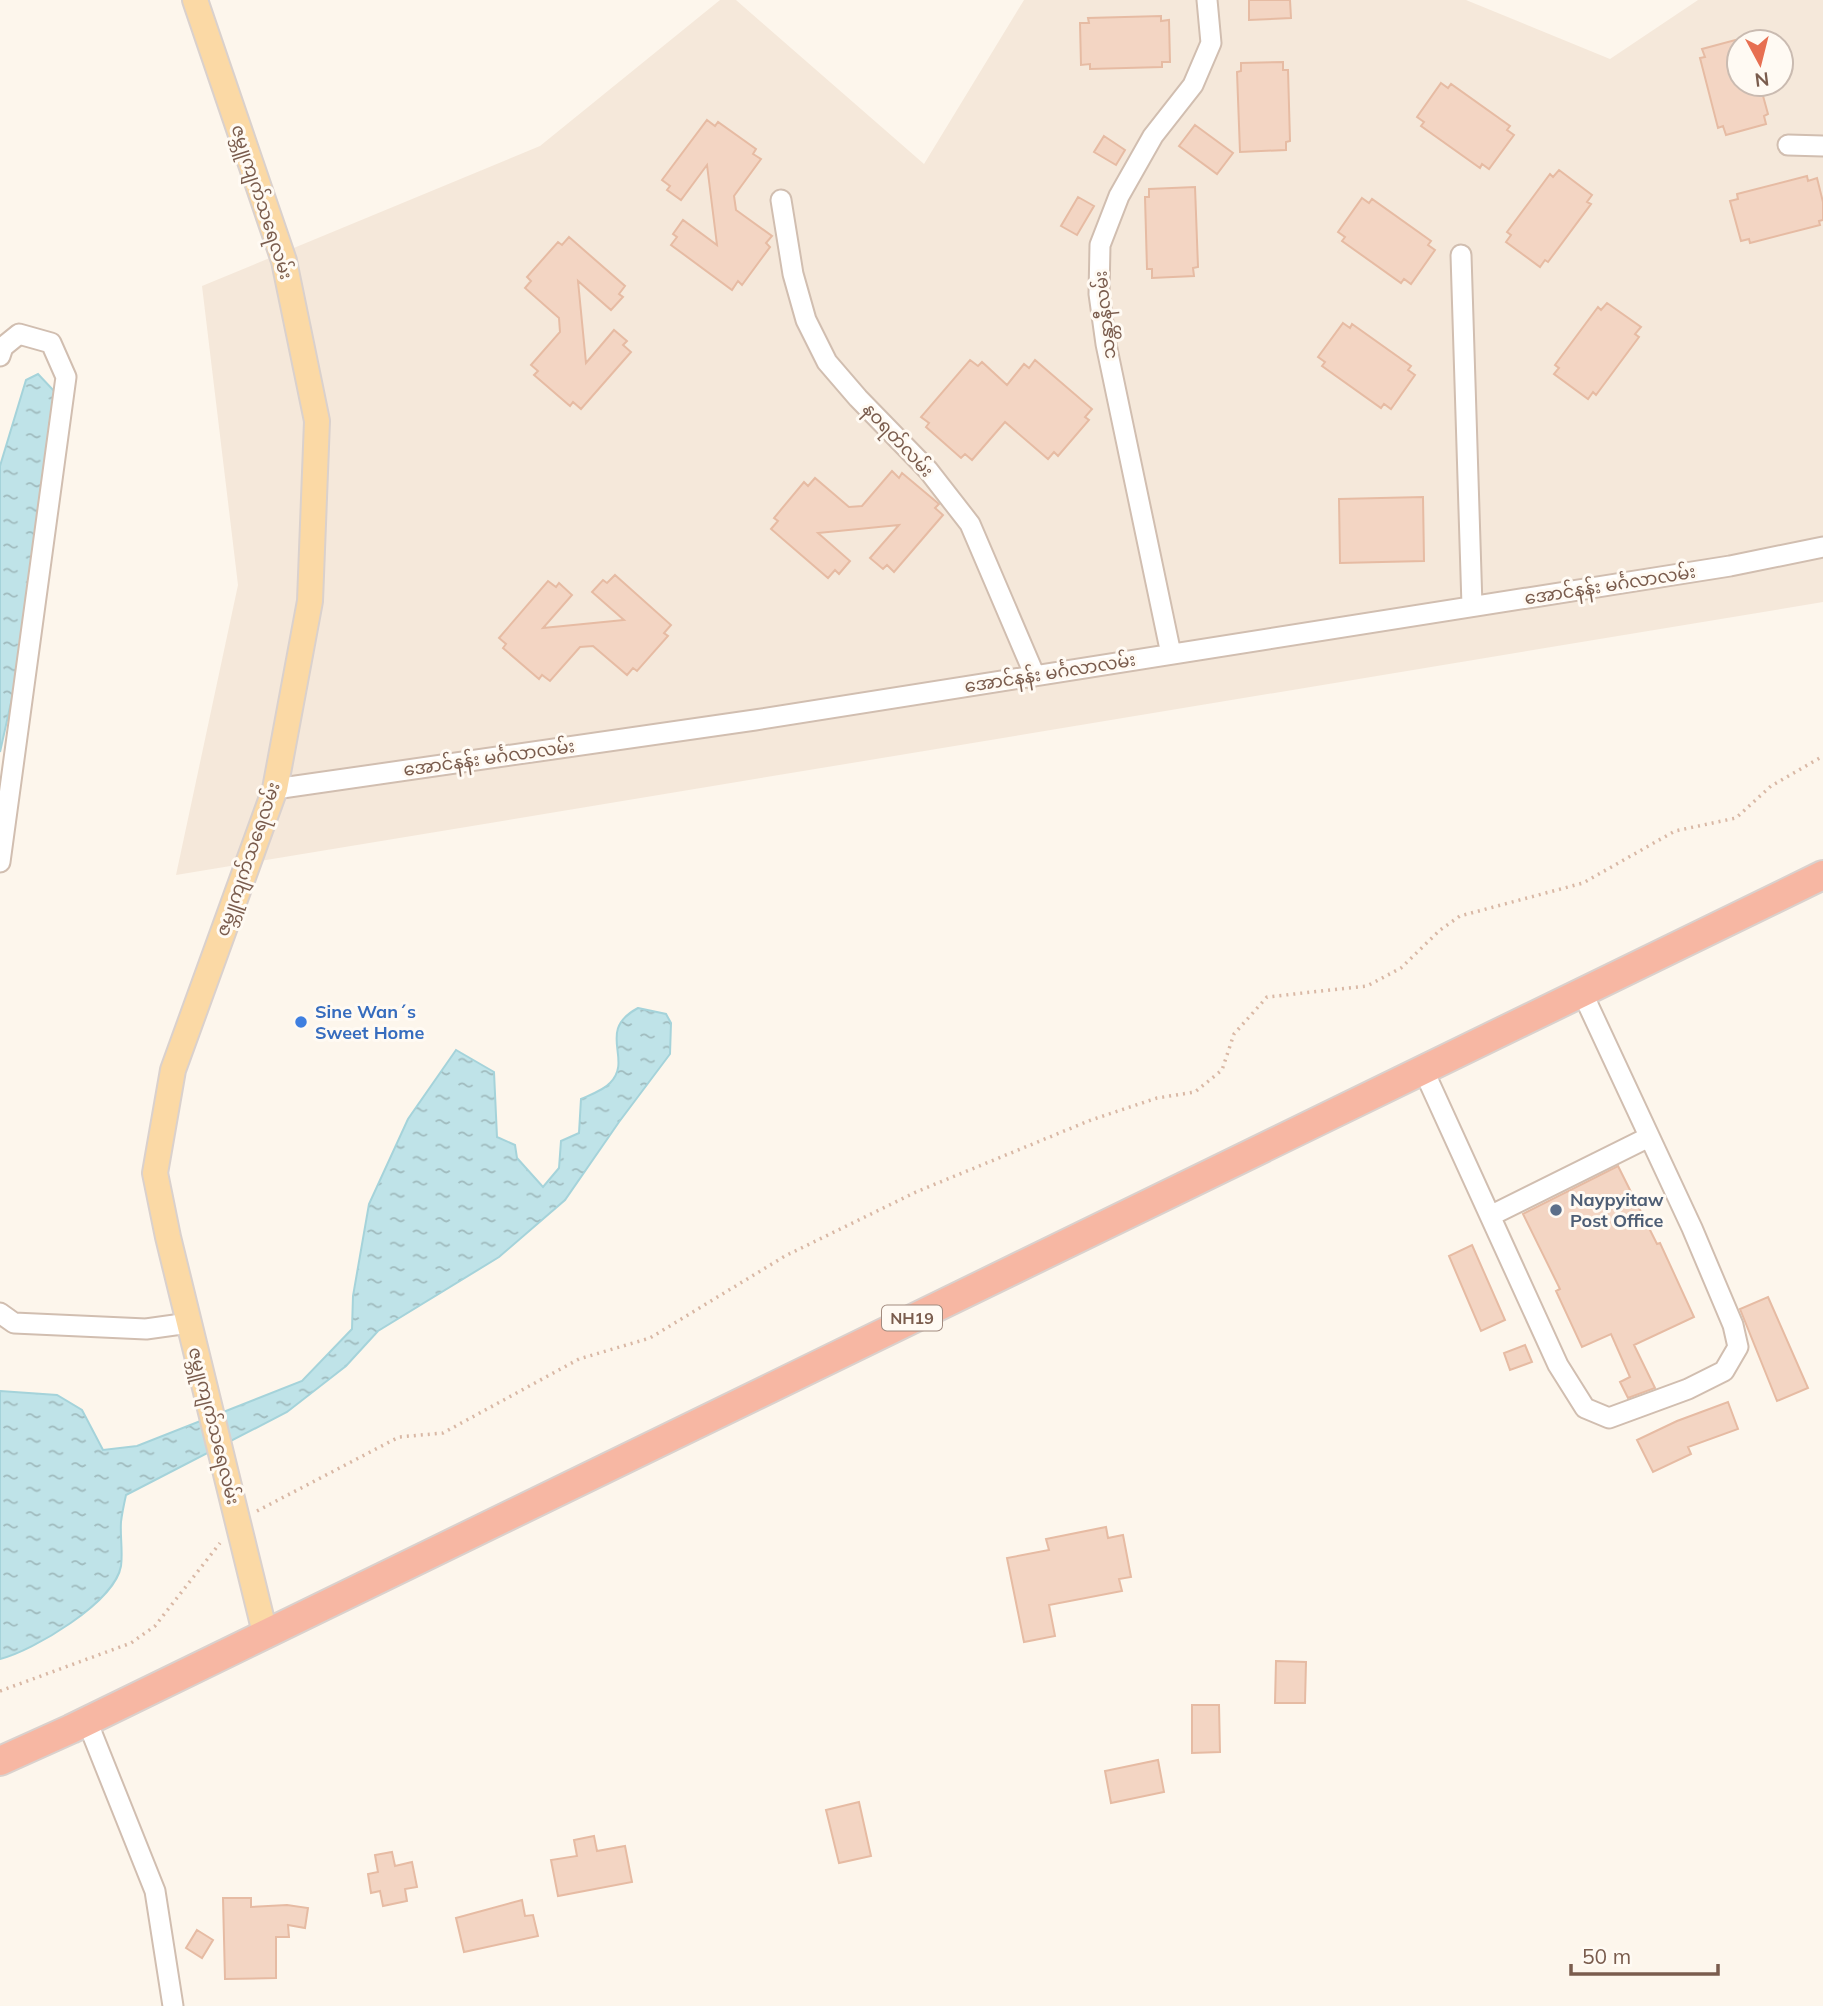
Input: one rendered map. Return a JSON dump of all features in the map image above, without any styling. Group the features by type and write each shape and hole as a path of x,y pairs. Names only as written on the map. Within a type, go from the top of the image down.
{"highway":[{"name":"NH19","path":"0,1761 1823,875"}],"main road":[{"name":"ဇမ္ဘူကျက်သရေလမ်း","path":"195,0 284,261 317,421 310,601 275,789 173,1070 155,1173 265,1633"}],"street":[{"name":"သန္တာနီလမ်း","path":"1171,654 1105,344 1099,294 1100,245 1119,196 1153,136 1193,85 1211,43 1207,0"},
{"path":"1788,145 1823,146"},
{"name":"နဝရတ်လမ်း","path":"781,200 793,274 802,309 827,362 928,470 970,524 1035,676"},
{"path":"1461,255 1472,607"},
{"path":"0,356 3,347 19,334 51,343 66,377 0,862"},
{"name":"အောင်နန်း မင်္ဂလာလမ်း","path":"275,789 755,720 1730,566 1823,547"},
{"path":"1423,1069 1558,1365 1584,1408 1609,1418 1688,1389 1724,1371 1738,1347 1732,1325 1692,1228 1582,992"},
{"path":"1490,1216 1649,1136"},
{"path":"0,1313 14,1323 146,1329 189,1323"},
{"path":"87,1721 155,1891 173,2006"}],"path":[{"path":"0,1691 131,1643 155,1626 237,1521 399,1437 443,1433 579,1359 650,1338 785,1256 916,1192 1091,1120 1157,1098 1195,1092 1222,1070 1234,1034 1267,997 1367,986 1401,968 1440,930 1460,916 1583,883 1675,831 1737,818 1772,786 1823,756"}],"shaded area":[{"path":"720,0 736,0 924,164 1024,0 1466,0 1610,59 1698,0 1823,0 1823,602 176,875 238,585 202,286 540,146"}],"water":[{"path":"38,374 56,393 18,671 0,752 0,466 26,380"},
{"path":"638,1008 666,1014 671,1023 670,1054 565,1200 499,1257 378,1331 346,1366 287,1412 126,1495 121,1522 121,1566 104,1595 51,1636 0,1659 0,1391 57,1395 82,1410 103,1450 137,1446 302,1381 352,1329 353,1296 369,1204 408,1119 456,1050 494,1072 497,1137 515,1145 517,1158 543,1187 559,1168 561,1141 579,1133 581,1099 604,1088 616,1074 619,1026 625,1017"}],"building":[{"path":"1249,0 1290,0 1291,18 1249,20"},
{"path":"1161,16 1161,21 1169,20 1170,62 1162,62 1162,67 1090,69 1090,64 1081,65 1080,23 1089,23 1088,18"},
{"path":"1725,43 1725,98 1764,98 1768,114 1764,116 1766,124 1726,135 1723,126 1718,128 1700,58 1705,57 1702,49"},
{"path":"1283,62 1283,70 1288,70 1290,141 1286,142 1286,150 1240,152 1237,72 1241,71 1241,63"},
{"path":"1441,83 1448,88 1451,84 1510,126 1507,130 1514,135 1489,169 1482,164 1480,168 1421,126 1424,122 1417,117"},
{"path":"707,120 715,126 718,122 756,149 753,154 761,159 734,196 736,210 772,236 766,243 770,247 742,285 738,281 732,290 671,245 677,237 673,234 683,220 717,245 707,165 681,200 667,190 670,186 662,180"},
{"path":"1195,125 1233,153 1217,174 1179,146"},
{"path":"1104,136 1125,150 1116,165 1094,152"},
{"path":"1559,170 1592,195 1587,202 1591,204 1548,262 1545,260 1540,267 1506,242 1511,235 1507,232 1550,174 1553,177"},
{"path":"1807,176 1808,181 1817,178 1823,202 1823,220 1819,221 1820,225 1750,243 1749,239 1741,241 1730,201 1738,199 1737,194"},
{"path":"1195,187 1198,267 1193,268 1194,276 1152,278 1152,269 1147,269 1145,197 1149,197 1149,189"},
{"path":"1078,197 1094,206 1077,235 1061,226"},
{"path":"1362,198 1369,203 1372,199 1431,241 1428,245 1435,250 1411,284 1404,279 1401,283 1342,241 1345,237 1338,232"},
{"path":"569,237 625,286 619,294 623,297 611,310 578,281 586,363 614,330 627,341 623,345 631,352 581,409 573,402 570,406 534,375 538,371 531,365 560,332 559,318 525,288 531,281 527,277 558,242 562,245"},
{"path":"1607,303 1641,327 1635,334 1639,337 1596,395 1593,392 1588,399 1554,374 1559,368 1555,365 1598,307 1601,310"},
{"path":"1343,323 1350,328 1352,324 1411,366 1408,370 1415,375 1391,409 1384,404 1381,408 1322,366 1325,362 1318,357"},
{"path":"970,360 978,366 982,362 1007,385 1024,364 1029,368 1035,360 1092,409 1085,417 1089,420 1058,456 1054,452 1048,459 1005,422 972,460 965,454 961,458 926,427 929,423 921,417"},
{"path":"892,471 899,478 902,473 939,504 935,508 943,515 894,572 887,565 883,569 870,558 899,525 818,533 850,561 839,574 835,570 828,578 771,529 778,521 774,518 804,482 808,486 815,478 849,507 862,506"},
{"path":"1423,497 1424,561 1340,563 1339,499"},
{"path":"615,575 671,625 664,633 668,636 637,671 633,668 627,675 593,646 580,647 550,681 542,675 539,679 503,648 506,644 499,638 548,581 556,587 559,583 572,595 543,628 624,620 592,592 603,580 607,583"},
{"path":"1618,1166 1657,1244 1660,1243 1694,1317 1634,1345 1655,1388 1628,1398 1620,1382 1630,1377 1611,1334 1582,1347 1556,1291 1560,1289 1523,1214"},
{"path":"1472,1245 1505,1320 1481,1331 1449,1256"},
{"path":"1768,1297 1808,1388 1777,1401 1740,1309"},
{"path":"1525,1345 1532,1362 1510,1370 1504,1353"},
{"path":"1728,1402 1738,1429 1688,1447 1691,1454 1653,1472 1637,1440 1677,1421"},
{"path":"1106,1527 1108,1538 1123,1535 1131,1577 1119,1579 1122,1591 1049,1605 1055,1636 1024,1642 1007,1558 1049,1550 1046,1539"},
{"path":"1276,1661 1306,1662 1305,1703 1275,1703"},
{"path":"1192,1705 1219,1705 1220,1752 1192,1753"},
{"path":"1158,1760 1164,1792 1111,1803 1105,1771"},
{"path":"859,1802 871,1856 839,1863 826,1810"},
{"path":"594,1836 597,1851 625,1846 632,1882 558,1896 551,1860 577,1856 574,1840"},
{"path":"392,1852 395,1866 412,1862 417,1887 405,1889 407,1901 383,1906 380,1891 371,1893 368,1874 378,1872 375,1855"},
{"path":"223,1898 251,1898 251,1907 287,1905 308,1908 305,1928 288,1925 289,1937 276,1937 276,1978 225,1979"},
{"path":"522,1900 525,1916 533,1915 538,1936 464,1952 456,1918"},
{"path":"197,1930 213,1940 202,1958 186,1948"}],"place":[{"name":"Sine Wan´s Sweet Home","path":"301,1022"},
{"name":"Naypyitaw Post Office","path":"1556,1210"}]}
